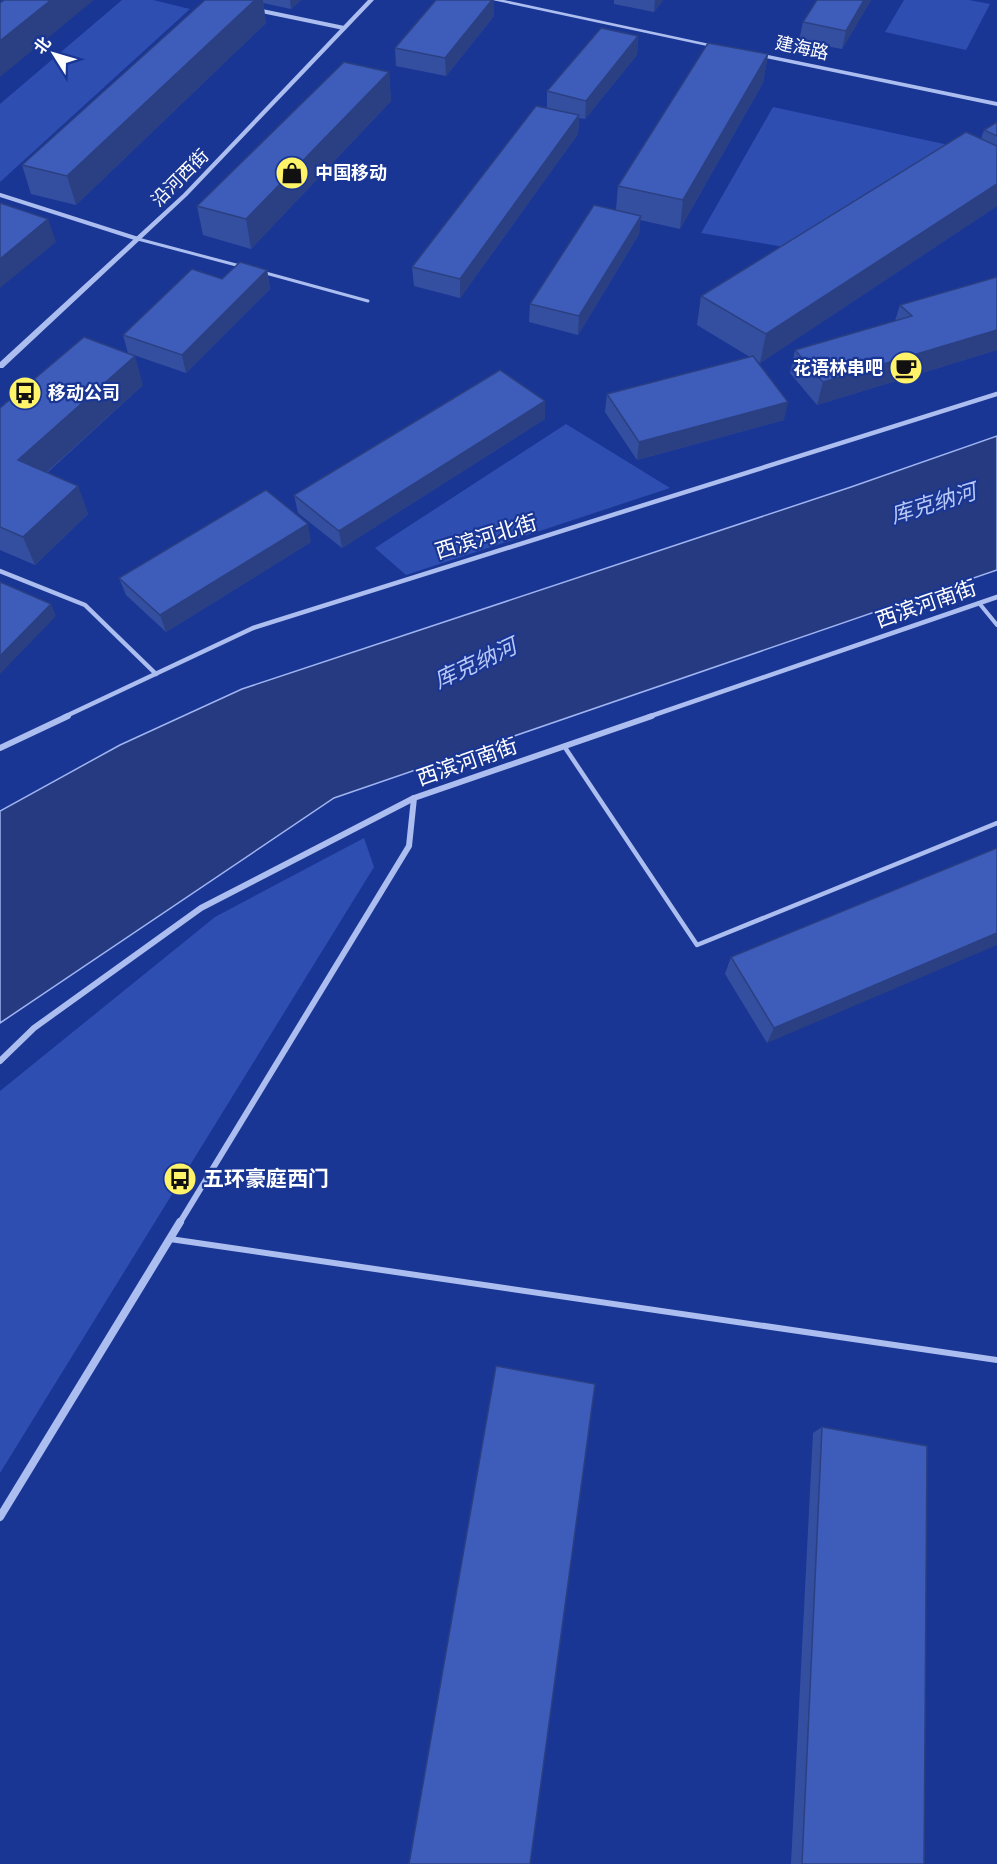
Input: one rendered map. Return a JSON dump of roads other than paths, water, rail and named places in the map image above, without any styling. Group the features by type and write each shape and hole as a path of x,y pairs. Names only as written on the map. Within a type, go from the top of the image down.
{"street":[{"name":"沿河西街","path":"0,366 185,195 371,0"},
{"path":"495,0 728,48"},
{"path":"255,9 344,28"},
{"name":"建海路","path":"740,51 997,104"},
{"path":"0,195 138,238"},
{"name":"西滨河北街","path":"0,748 253,628 997,394"},
{"path":"0,571 85,605 156,674"},
{"name":"西滨河南街","path":"0,1061 34,1028 201,908 414,798 997,597"},
{"path":"0,1517 409,846 414,798"}],"lane":[{"path":"138,238 242,267"},
{"path":"253,270 368,301"},
{"path":"978,603 997,625"},
{"path":"564,746 697,945 997,823"},
{"path":"168,1239 997,1360"}],"water":[{"name":"库克纳河","path":"997,436 997,570 334,798 0,1023 0,811 120,745 242,689 851,487"}],"place":[{"name":"中国移动","path":"292,173"},
{"name":"花语林串吧","path":"906,368"},
{"name":"移动公司","path":"25,393"},
{"name":"五环豪庭西门","path":"180,1179"}]}
